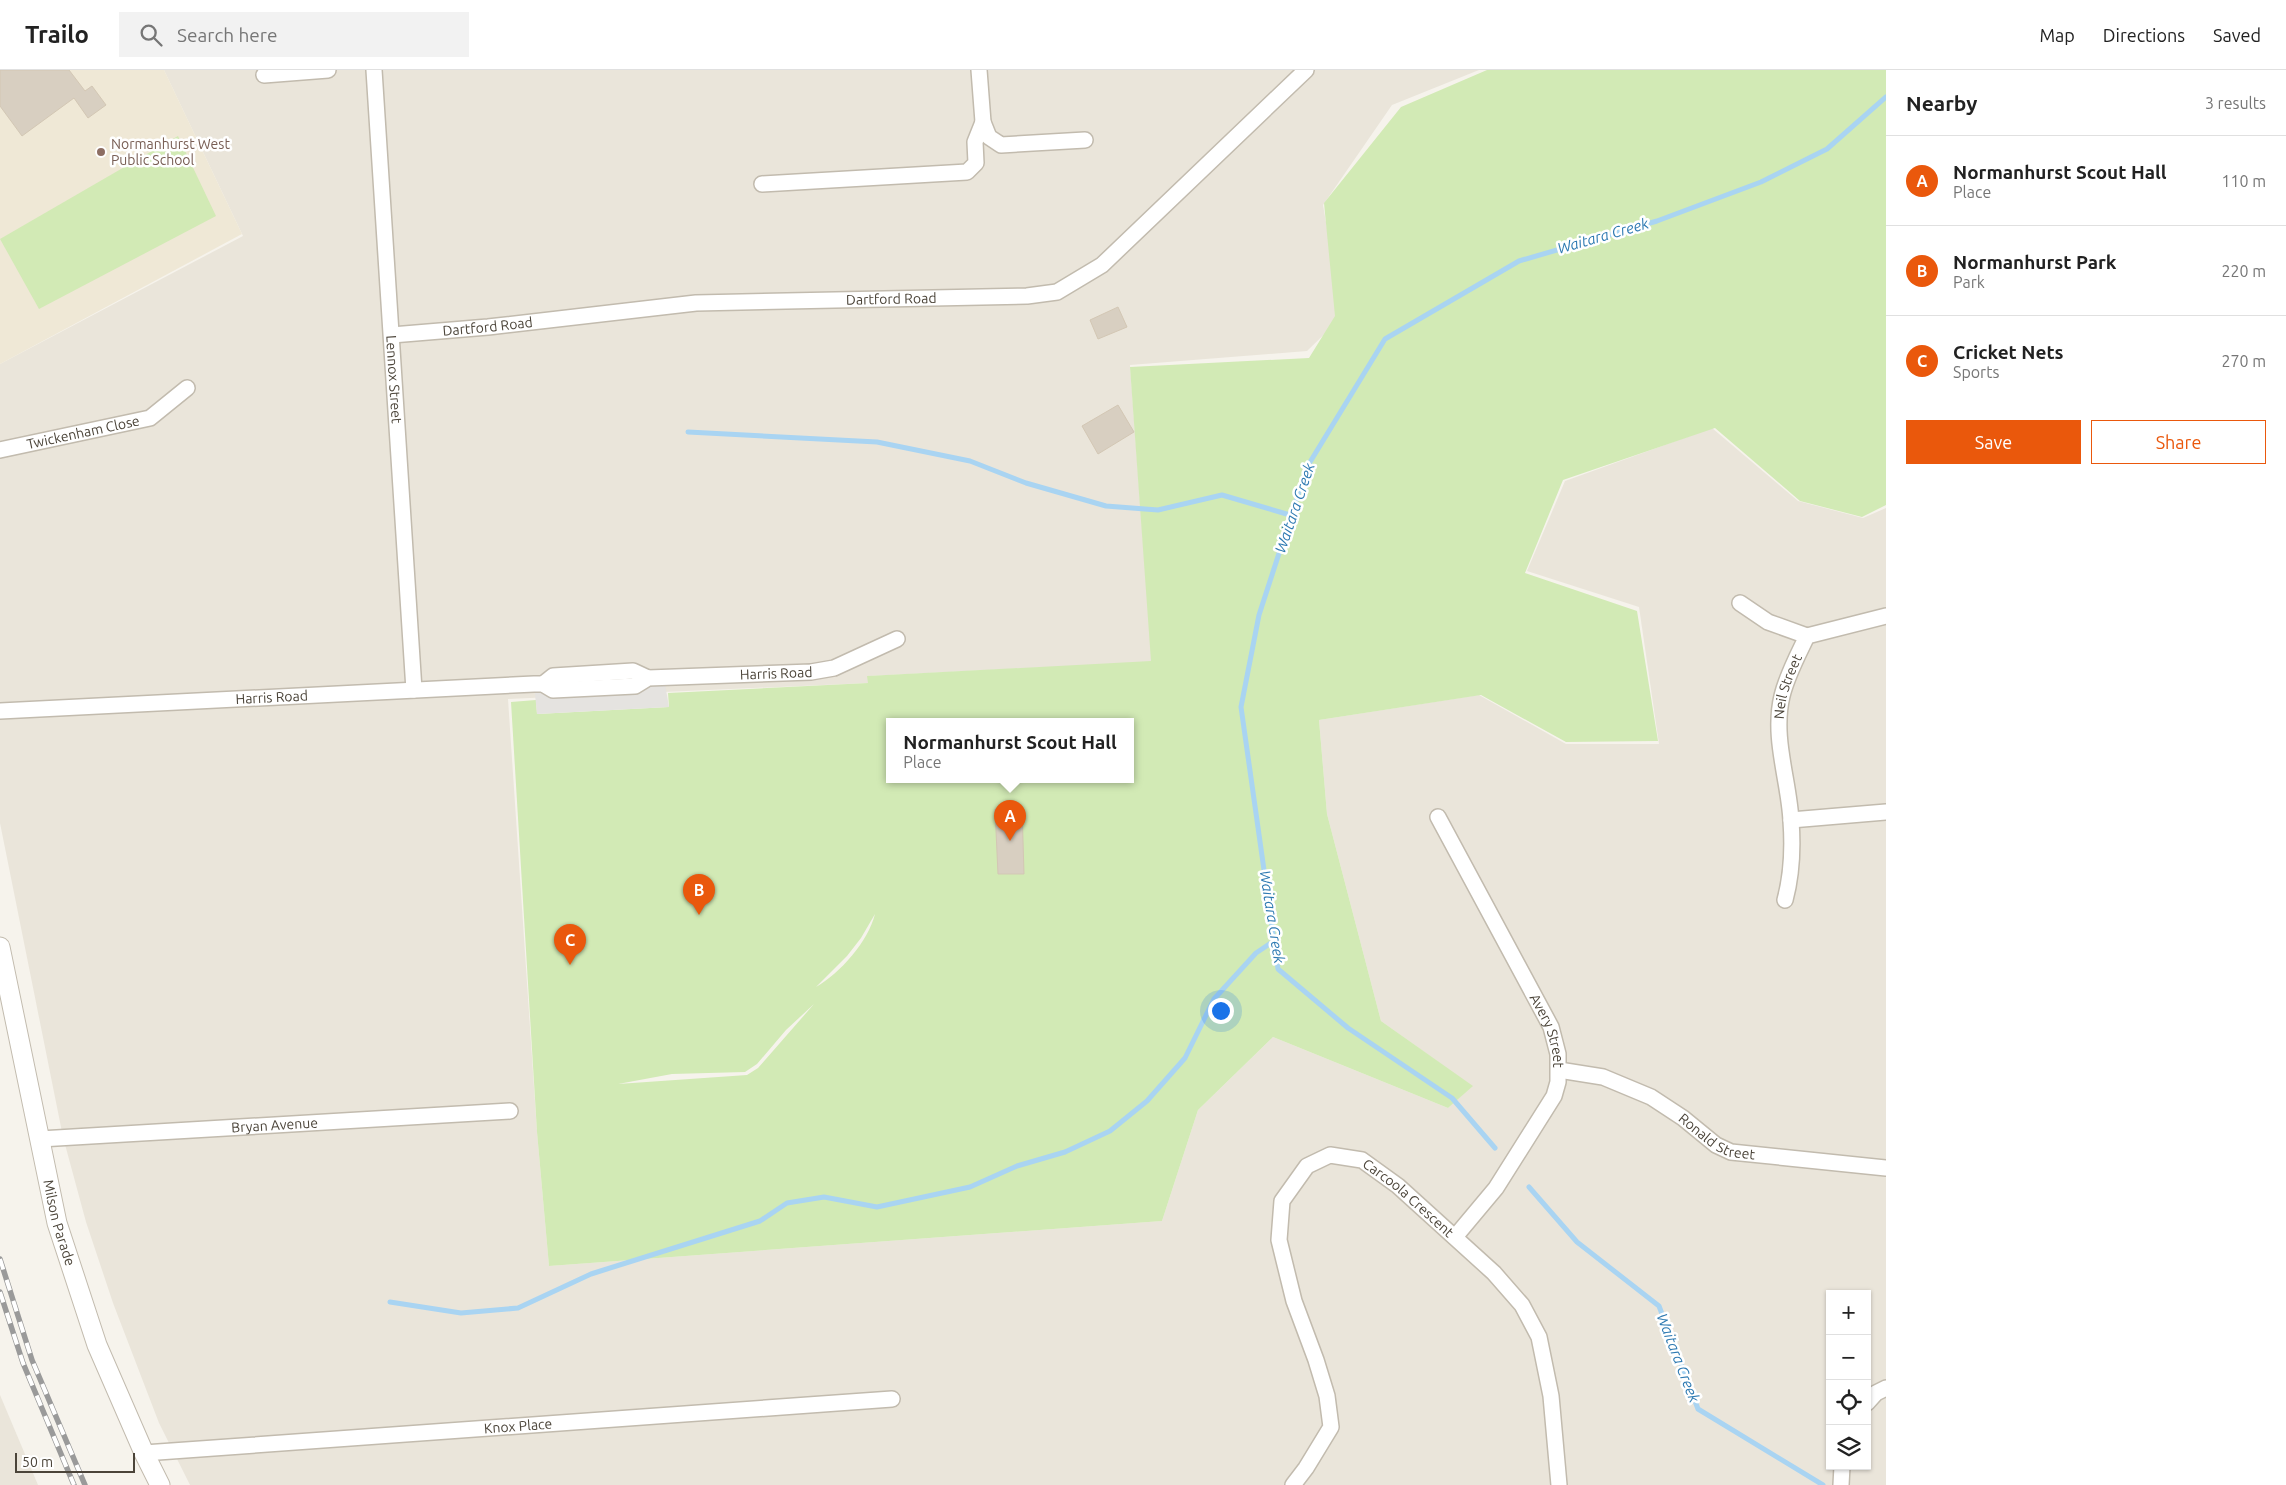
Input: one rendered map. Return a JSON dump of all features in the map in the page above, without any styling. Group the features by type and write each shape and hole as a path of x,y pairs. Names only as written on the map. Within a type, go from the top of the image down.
{"street":[{"path":"264,75 328,70"},
{"name":"Lennox Street","path":"374,70 414,690"},
{"path":"979,70 983,122 988,137 1001,145 1085,140"},
{"name":"Dartford Road","path":"392,335 488,327 696,303 1027,296 1056,292 1102,265 1306,70"},
{"path":"762,184 967,172 976,162 975,142 983,122"},
{"name":"Twickenham Close","path":"0,450 150,418 187,388"},
{"path":"1740,603 1768,622 1807,636"},
{"name":"Neil Street","path":"1785,900 1792,874 1791,820 1783,770 1779,726 1782,696 1807,636 1886,616"},
{"name":"Harris Road","path":"0,711 543,684 553,676 633,671 648,678 811,672 834,668 897,639"},
{"path":"1791,820 1886,812"},
{"name":"Avery Street","path":"1438,817 1551,1027 1556,1038 1558,1070 1554,1096 1535,1128 1496,1188 1454,1238"},
{"name":"Milson Parade","path":"0,947 57,1223 94,1336 144,1453 160,1485"},
{"name":"Ronald Street","path":"1558,1070 1603,1077 1651,1097 1683,1118 1716,1145 1731,1152 1886,1168"},
{"name":"Bryan Avenue","path":"40,1139 510,1111"},
{"name":"Carcoola Crescent","path":"1293,1485 1306,1468 1330,1427 1327,1396 1294,1301 1279,1240 1282,1201 1307,1166 1330,1155 1362,1160 1398,1186 1494,1273 1522,1304 1538,1337 1551,1396 1557,1480 1559,1485"},
{"path":"1871,1399 1876,1393 1886,1388"},
{"name":"Knox Place","path":"144,1453 892,1399"},
{"path":"1841,1485 1842,1470"}],"shaded area":[{"name":"Normanhurst West Public School","path":"0,70 164,70 242,234 0,364"},
{"path":"164,70 1479,70 1392,105 1323,205 1342,317 1307,351 1130,365 1152,662 868,676 868,683 508,699 537,1132 549,1266 1162,1221 1198,1110 1273,1037 1448,1108 1472,1086 1381,1021 1327,814 1319,720 1479,695 1566,744 1659,744 1639,607 1527,571 1565,481 1712,428 1798,501 1863,518 1886,508 1886,1485 190,1485 159,1423 113,1303 86,1222 63,1137 0,823 0,364 243,236"},
{"path":"664,678 669,707 537,714 534,684"},
{"path":"0,1395 38,1485 0,1485"}],"green space":[{"path":"1487,70 1886,70 1886,505 1862,517 1800,501 1715,428 1563,480 1525,573 1637,611 1658,741 1566,742 1481,695 1319,720 1327,814 1381,1021 1473,1086 1448,1108 1273,1037 1198,1110 1162,1221 549,1266 537,1132 511,702 536,700 537,714 669,707 668,693 868,683 867,676 1151,661 1130,367 1309,358 1335,316 1324,203 1401,107","holes":["875,914 860,946 852,956 834,974 816,987 847,956 861,938","814,1004 758,1068 747,1075 618,1084 672,1074 745,1072 757,1064 786,1030"]},
{"path":"178,136 216,216 39,309 0,239"}],"building":[{"path":"0,70 69,70 85,91 92,86 106,105 88,118 74,98 22,136 0,106"},
{"path":"1118,307 1127,327 1098,339 1090,320"},
{"path":"1118,405 1134,432 1098,454 1082,426"},
{"path":"1022,808 1024,874 998,874 995,809"}],"waterway":[{"name":"Waitara Creek","path":"1495,1148 1452,1098 1348,1028 1278,969 1241,707 1259,615 1307,467 1385,339 1519,261 1657,221 1761,182 1827,149 1886,97"},
{"path":"688,432 877,442 970,461 1026,483 1106,506 1158,510 1222,495 1290,515"},
{"path":"390,1302 461,1313 518,1308 591,1274 760,1221 787,1203 824,1197 877,1207 970,1187 1017,1166 1065,1152 1110,1131 1147,1101 1185,1058 1214,999 1256,953 1274,941"},
{"name":"Waitara Creek","path":"1529,1187 1577,1242 1659,1306 1698,1409 1823,1485"}],"railway":[{"path":"0,1259 32,1360 85,1485"},
{"path":"0,1292 23,1363 74,1485"}],"place":[{"name":"Normanhurst West Public School","path":"101,152"},
{"name":"Normanhurst Scout Hall","path":"1010,841"},
{"name":"Normanhurst Park","path":"699,915"},
{"name":"Cricket Nets","path":"570,965"}]}
